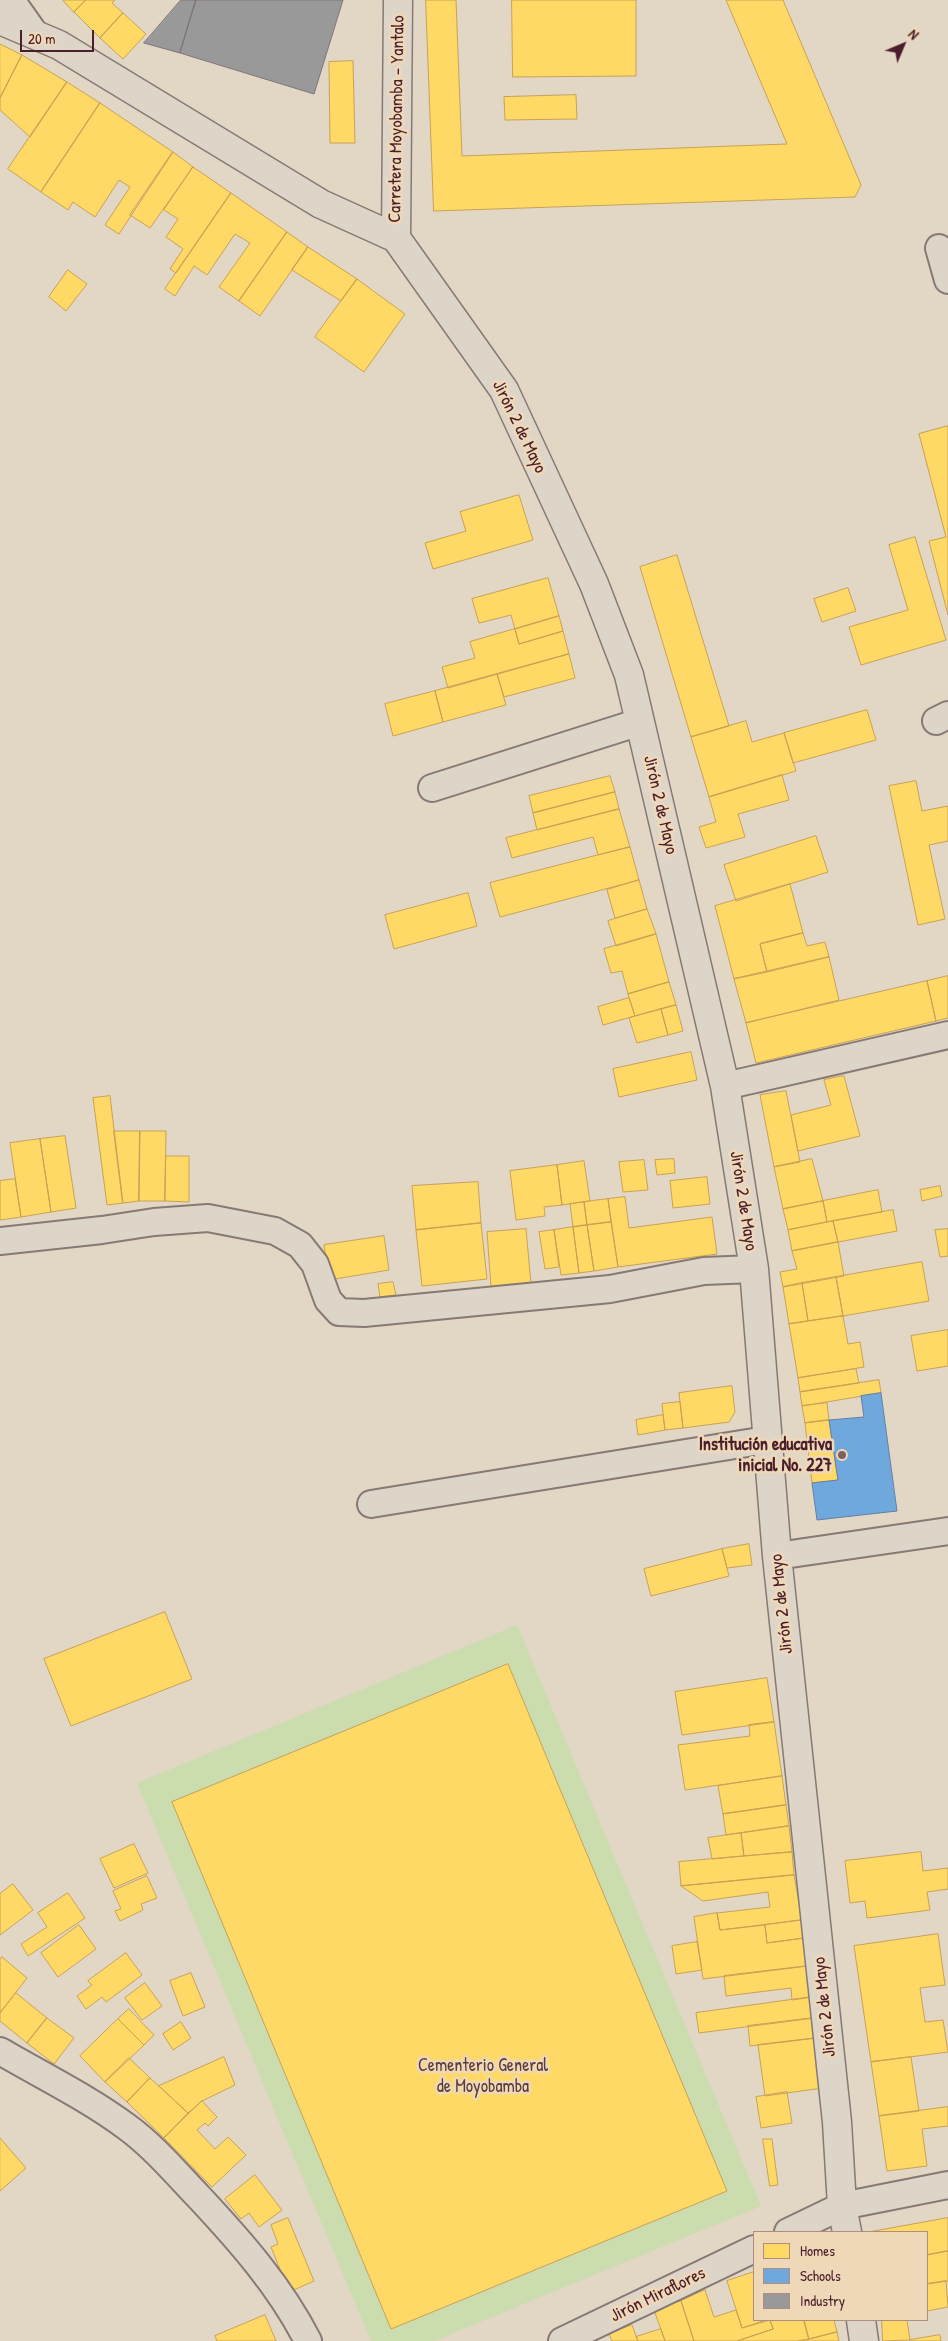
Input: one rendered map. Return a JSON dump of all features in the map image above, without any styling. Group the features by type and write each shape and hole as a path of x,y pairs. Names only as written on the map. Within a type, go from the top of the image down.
{"main road":[{"name":"Carretera Moyobamba - Yantalo","path":"396,238 398,0"},
{"path":"0,20 68,50 321,204 396,238"},
{"name":"Jirón 2 de Mayo","path":"396,238 504,390 594,584 629,675 725,1086 754,1269 766,1440 837,2122 844,2219"},
{"path":"861,2321 864,2341"}],"street":[{"path":"11,0 35,34"},
{"path":"939,248 948,280"},
{"path":"432,788 640,722"},
{"path":"725,1086 948,1034"},
{"path":"0,1241 102,1230 154,1222 208,1218 275,1232 300,1245 314,1264 328,1300 339,1312 364,1313 610,1289 704,1271 754,1269"},
{"path":"371,1504 766,1440"},
{"path":"777,1556 948,1531"},
{"path":"0,2051 75,2094 128,2128 178,2174 252,2254 298,2321 308,2341"},
{"path":"792,2231 844,2219 948,2185"},
{"name":"Jirón Miraflores","path":"562,2341 753,2249"}],"green space":[{"name":"Cementerio General de Moyobamba","path":"517,1625 761,2206 434,2341 371,2341 137,1783"}],"building: Homes":[{"path":"63,0 86,0 74,12"},
{"path":"86,0 115,0 112,3 123,13 100,38 74,12"},
{"path":"426,0 456,0 462,156 787,144 726,0 783,0 861,185 855,197 434,211"},
{"path":"512,0 636,0 636,76 513,77"},
{"path":"123,13 146,34 123,59 100,38"},
{"path":"0,44 22,55 0,98"},
{"path":"22,55 67,82 30,137 0,110 0,98"},
{"path":"353,61 355,143 330,143 329,62"},
{"path":"67,82 100,103 41,192 8,169"},
{"path":"576,95 577,119 505,120 504,97"},
{"path":"100,103 173,152 119,234 105,225 130,187 119,180 95,217 73,202 68,210 41,192"},
{"path":"173,152 193,167 150,228 130,215"},
{"path":"193,167 231,193 176,273 170,269 183,249 166,237 178,219 164,210"},
{"path":"231,193 287,232 239,301 219,287 250,243 235,234 207,275 194,266 175,296 165,289"},
{"path":"287,232 308,247 260,316 239,301"},
{"path":"308,247 357,279 341,301 292,270"},
{"path":"68,270 87,284 66,311 49,297"},
{"path":"357,279 405,314 364,372 315,337"},
{"path":"948,426 948,615 929,541 946,537 919,434"},
{"path":"519,495 533,540 433,569 425,543 466,531 460,512"},
{"path":"915,537 946,640 861,665 849,627 908,610 889,545"},
{"path":"677,555 729,726 691,737 640,567"},
{"path":"548,578 559,616 515,629 511,615 479,623 472,599"},
{"path":"848,588 856,611 822,622 814,599"},
{"path":"559,616 563,631 519,644 515,629"},
{"path":"515,629 519,644 563,631 569,654 448,688 442,667 475,658 470,642"},
{"path":"569,654 575,678 504,697 497,674"},
{"path":"497,674 506,705 443,722 435,691"},
{"path":"435,691 443,722 393,736 385,704"},
{"path":"867,710 876,740 793,763 784,733"},
{"path":"746,721 752,742 784,733 796,771 709,797 691,737"},
{"path":"782,775 789,800 738,814 745,837 706,848 699,827 716,822 709,797"},
{"path":"610,776 615,792 533,813 529,796"},
{"path":"916,781 922,811 948,806 948,841 929,845 945,919 918,925 889,786"},
{"path":"615,792 619,809 537,830 533,813"},
{"path":"619,809 630,847 598,855 593,837 512,858 506,838"},
{"path":"816,836 828,872 736,901 724,865"},
{"path":"630,847 639,880 500,917 490,883"},
{"path":"639,880 647,909 615,918 607,890"},
{"path":"790,884 803,933 760,944 767,972 734,979 715,906"},
{"path":"468,893 477,926 394,949 385,915"},
{"path":"647,909 656,934 616,946 608,921"},
{"path":"803,933 807,946 825,942 829,957 767,972 760,944"},
{"path":"656,934 669,982 628,994 622,971 611,973 604,949"},
{"path":"829,957 839,1000 746,1023 734,979"},
{"path":"948,976 948,1018 936,1021 927,981"},
{"path":"927,981 936,1021 756,1063 746,1023"},
{"path":"669,982 676,1005 635,1016 628,994"},
{"path":"629,998 635,1016 603,1025 598,1007"},
{"path":"676,1005 683,1031 668,1035 661,1009"},
{"path":"661,1009 668,1035 637,1043 629,1018"},
{"path":"691,1052 697,1080 619,1097 613,1069"},
{"path":"844,1076 860,1136 798,1151 791,1115 831,1105 824,1080"},
{"path":"786,1091 800,1162 774,1167 760,1095"},
{"path":"110,1096 123,1203 107,1205 93,1098"},
{"path":"114,1131 140,1131 139,1201 123,1203"},
{"path":"140,1131 166,1131 165,1201 139,1201"},
{"path":"65,1136 76,1208 51,1212 40,1139"},
{"path":"40,1139 51,1212 21,1217 10,1143"},
{"path":"166,1156 189,1156 189,1202 165,1201"},
{"path":"674,1159 675,1173 657,1175 655,1160"},
{"path":"812,1159 823,1201 783,1209 774,1167"},
{"path":"644,1160 648,1190 623,1192 619,1162"},
{"path":"584,1161 590,1201 562,1205 557,1165"},
{"path":"557,1165 562,1205 544,1207 545,1216 516,1220 510,1171"},
{"path":"707,1177 710,1204 673,1208 670,1181"},
{"path":"15,1179 21,1217 0,1220 0,1181"},
{"path":"478,1182 481,1223 416,1230 412,1186"},
{"path":"940,1186 942,1196 922,1201 920,1190"},
{"path":"878,1190 882,1212 827,1222 823,1201"},
{"path":"625,1197 629,1228 712,1217 717,1254 618,1267 608,1199"},
{"path":"608,1199 611,1222 587,1225 584,1202"},
{"path":"823,1201 827,1222 788,1230 783,1209"},
{"path":"584,1202 587,1225 573,1227 570,1204"},
{"path":"893,1210 897,1231 838,1242 833,1221"},
{"path":"833,1221 838,1242 792,1251 788,1230"},
{"path":"611,1222 618,1267 594,1271 587,1225"},
{"path":"481,1223 487,1279 422,1286 416,1230"},
{"path":"587,1225 594,1271 579,1273 573,1227"},
{"path":"573,1227 579,1273 561,1275 554,1230"},
{"path":"526,1229 531,1284 491,1287 487,1232"},
{"path":"948,1229 948,1256 940,1257 935,1230"},
{"path":"554,1230 559,1267 545,1269 539,1232"},
{"path":"384,1236 389,1270 329,1280 324,1245"},
{"path":"838,1242 844,1276 783,1287 780,1272 797,1269 792,1251"},
{"path":"922,1262 929,1301 843,1316 836,1277"},
{"path":"836,1277 843,1316 808,1321 802,1283"},
{"path":"393,1282 396,1295 380,1297 378,1284"},
{"path":"802,1283 808,1321 789,1324 783,1287"},
{"path":"843,1316 848,1344 860,1342 864,1367 798,1378 789,1324"},
{"path":"948,1330 948,1366 917,1371 911,1336"},
{"path":"856,1369 859,1383 800,1392 798,1378"},
{"path":"879,1380 881,1393 802,1406 800,1392"},
{"path":"732,1386 735,1412 729,1422 683,1428 679,1393"},
{"path":"680,1402 683,1428 665,1430 662,1404"},
{"path":"827,1403 829,1420 805,1423 802,1406"},
{"path":"663,1415 665,1430 638,1435 636,1420"},
{"path":"829,1420 838,1480 812,1483 805,1423"},
{"path":"749,1544 752,1565 727,1568 722,1549"},
{"path":"722,1549 729,1576 651,1596 644,1569"},
{"path":"165,1612 192,1679 71,1726 44,1659"},
{"name":"Cementerio General de Moyobamba","path":"508,1664 727,2191 391,2329 172,1802"},
{"path":"767,1678 774,1722 682,1735 675,1692"},
{"path":"774,1722 782,1776 685,1790 678,1745 750,1736 749,1725"},
{"path":"782,1776 786,1805 723,1814 718,1786"},
{"path":"786,1805 789,1826 726,1835 723,1814"},
{"path":"789,1826 792,1852 744,1856 741,1833"},
{"path":"741,1833 744,1856 712,1859 708,1838"},
{"path":"134,1844 148,1873 114,1888 100,1859"},
{"path":"792,1852 794,1875 681,1886 679,1862"},
{"path":"921,1852 923,1871 948,1868 948,1889 927,1892 930,1910 867,1918 865,1901 850,1903 845,1861"},
{"path":"794,1875 802,1920 720,1930 717,1913 770,1907 768,1892 703,1901 681,1886"},
{"path":"147,1876 157,1898 141,1904 143,1910 120,1921 115,1911 121,1909 113,1891"},
{"path":"13,1884 33,1910 0,1935 0,1894"},
{"path":"68,1893 85,1918 28,1956 21,1944 47,1927 38,1913"},
{"path":"717,1913 720,1930 765,1925 767,1943 804,1938 808,1966 703,1979 694,1917"},
{"path":"802,1920 804,1938 767,1943 765,1925"},
{"path":"79,1925 96,1949 58,1977 41,1953"},
{"path":"938,1934 945,1985 920,1988 925,2022 943,2020 948,2052 871,2062 854,1946"},
{"path":"697,1942 702,1970 676,1974 672,1946"},
{"path":"126,1953 142,1975 106,2002 102,1997 86,2009 77,1996 92,1985 88,1981"},
{"path":"2,1957 27,1978 0,2013 0,1960"},
{"path":"808,1966 812,1997 792,2000 791,1988 726,1996 724,1976"},
{"path":"191,1973 205,2007 183,2016 170,1981"},
{"path":"145,1983 162,2006 142,2020 125,1998"},
{"path":"16,1993 47,2018 27,2043 0,2021 0,2013"},
{"path":"812,1997 814,2018 699,2033 696,2013"},
{"path":"129,2009 154,2035 144,2045 118,2019"},
{"path":"47,2018 74,2038 54,2064 27,2043"},
{"path":"814,2018 817,2038 750,2046 748,2026"},
{"path":"118,2019 144,2045 105,2082 80,2056"},
{"path":"181,2022 191,2038 173,2050 163,2034"},
{"path":"817,2038 823,2088 765,2096 758,2045"},
{"path":"224,2057 235,2085 202,2101 188,2113 159,2086"},
{"path":"911,2057 919,2111 879,2116 871,2062"},
{"path":"129,2058 150,2078 127,2102 105,2082"},
{"path":"150,2078 188,2113 164,2138 127,2102"},
{"path":"787,2092 792,2123 761,2128 756,2097"},
{"path":"202,2101 217,2117 208,2126 205,2123 197,2130 215,2149 228,2137 246,2155 212,2187 164,2138"},
{"path":"948,2107 948,2126 922,2129 927,2166 887,2171 879,2116"},
{"path":"0,2138 26,2168 0,2191"},
{"path":"763,2139 772,2139 778,2185 770,2186"},
{"path":"255,2175 282,2210 259,2227 249,2213 241,2219 225,2199"},
{"path":"288,2218 314,2281 289,2292 271,2247 278,2244 271,2225"},
{"path":"948,2218 948,2251 928,2255 928,2231 875,2231"},
{"path":"948,2251 948,2281 928,2284 928,2255"},
{"path":"753,2272 753,2321 763,2321 742,2328 727,2281"},
{"path":"946,2281 948,2307 928,2311 928,2284"},
{"path":"705,2290 714,2317 736,2310 742,2328 770,2321 773,2329 737,2341 694,2341 681,2301"},
{"path":"681,2301 694,2341 665,2341 654,2310"},
{"path":"265,2315 276,2341 217,2341 215,2336"},
{"path":"770,2321 804,2321 809,2339 798,2341 737,2341 773,2329"},
{"path":"804,2321 834,2321 837,2332 809,2339"},
{"path":"882,2321 907,2321 910,2340 883,2341"},
{"path":"632,2325 638,2341 612,2341 609,2334"},
{"path":"661,2329 665,2341 638,2341 636,2337"},
{"path":"837,2332 839,2341 798,2341 809,2339"},
{"path":"940,2335 941,2341 910,2341 910,2340"}],"building: Schools":[{"path":"881,1393 897,1511 817,1520 812,1483 838,1480 829,1420 864,1417 861,1396"}],"building: Industry":[{"path":"181,0 196,0 180,53 144,43"},
{"path":"196,0 343,0 314,94 180,53"}],"place":[{"name":"Institución educativa inicial No. 227","path":"842,1455"}]}
